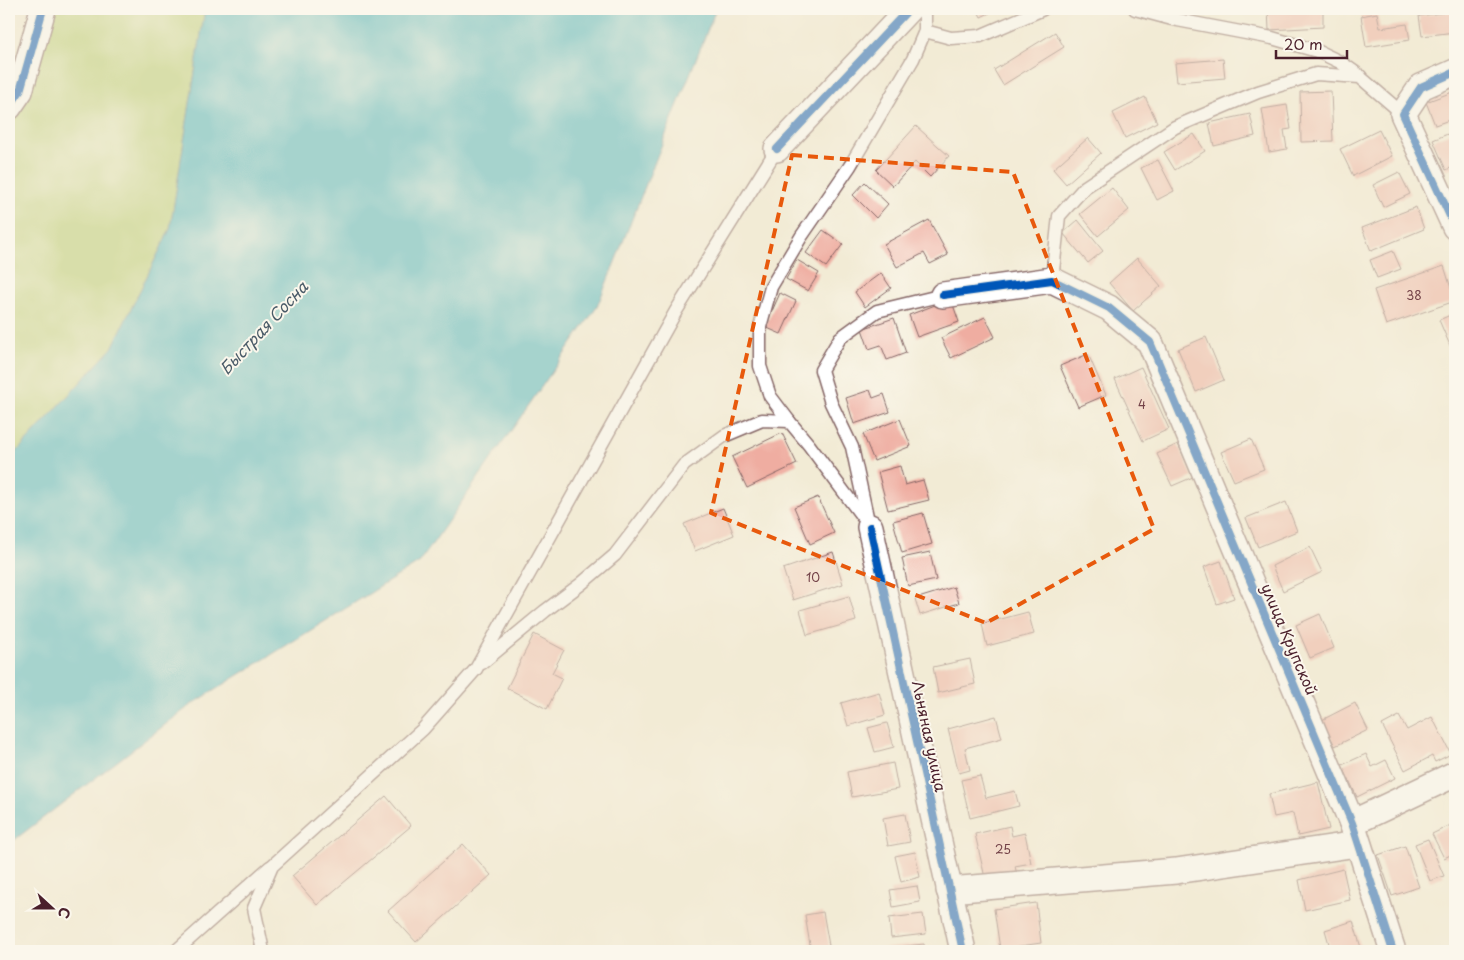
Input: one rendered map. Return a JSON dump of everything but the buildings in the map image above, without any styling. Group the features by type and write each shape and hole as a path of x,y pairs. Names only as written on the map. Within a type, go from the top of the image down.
{"street":[{"path":"9,107 20,91 43,9"},
{"path":"777,149 909,9"},
{"path":"1455,72 1420,87 1403,114 1455,227"},
{"path":"942,295 1052,280"},
{"name":"улица Крупской","path":"1052,280 1109,308 1150,342 1355,833 1393,951"},
{"name":"Льняная улица","path":"870,527 963,951"},
{"path":"949,890 1176,871 1355,833 1455,774"}],"lane":[{"path":"870,527 770,396 760,366 760,327 771,287 801,237 850,166 888,105 913,59 925,31 925,13 922,9"},
{"path":"925,31 952,38 980,36 1043,9"},
{"path":"1135,9 1172,19 1272,38 1317,51 1340,62 1403,114"},
{"path":"1052,280 1059,216 1085,187 1175,127 1258,92 1316,74 1360,77"},
{"path":"476,669 676,310 777,149"},
{"path":"870,527 852,448 831,403 821,370 840,338 877,311 942,295"},
{"path":"176,951 423,729 476,669 615,555 684,465 724,436 762,420 789,422"},
{"path":"263,951 254,908 272,866"}],"highlighted area":[{"path":"792,155 1013,172 1154,529 986,623 711,513"}],"green space":[{"path":"43,9 205,9 170,229 112,348 9,460 9,106"}],"water":[{"name":"Быстрая Сосна","path":"205,9 716,9 597,307 420,562 191,705 9,844 9,460 112,348 170,229"}],"cycle path":[{"path":"9,107 20,91 43,9"},
{"path":"777,149 909,9"},
{"path":"1455,72 1421,87 1403,114 1455,227"},
{"path":"943,295 1052,280 1109,308 1150,342 1352,823 1393,951"},
{"path":"870,527 963,951"}]}
